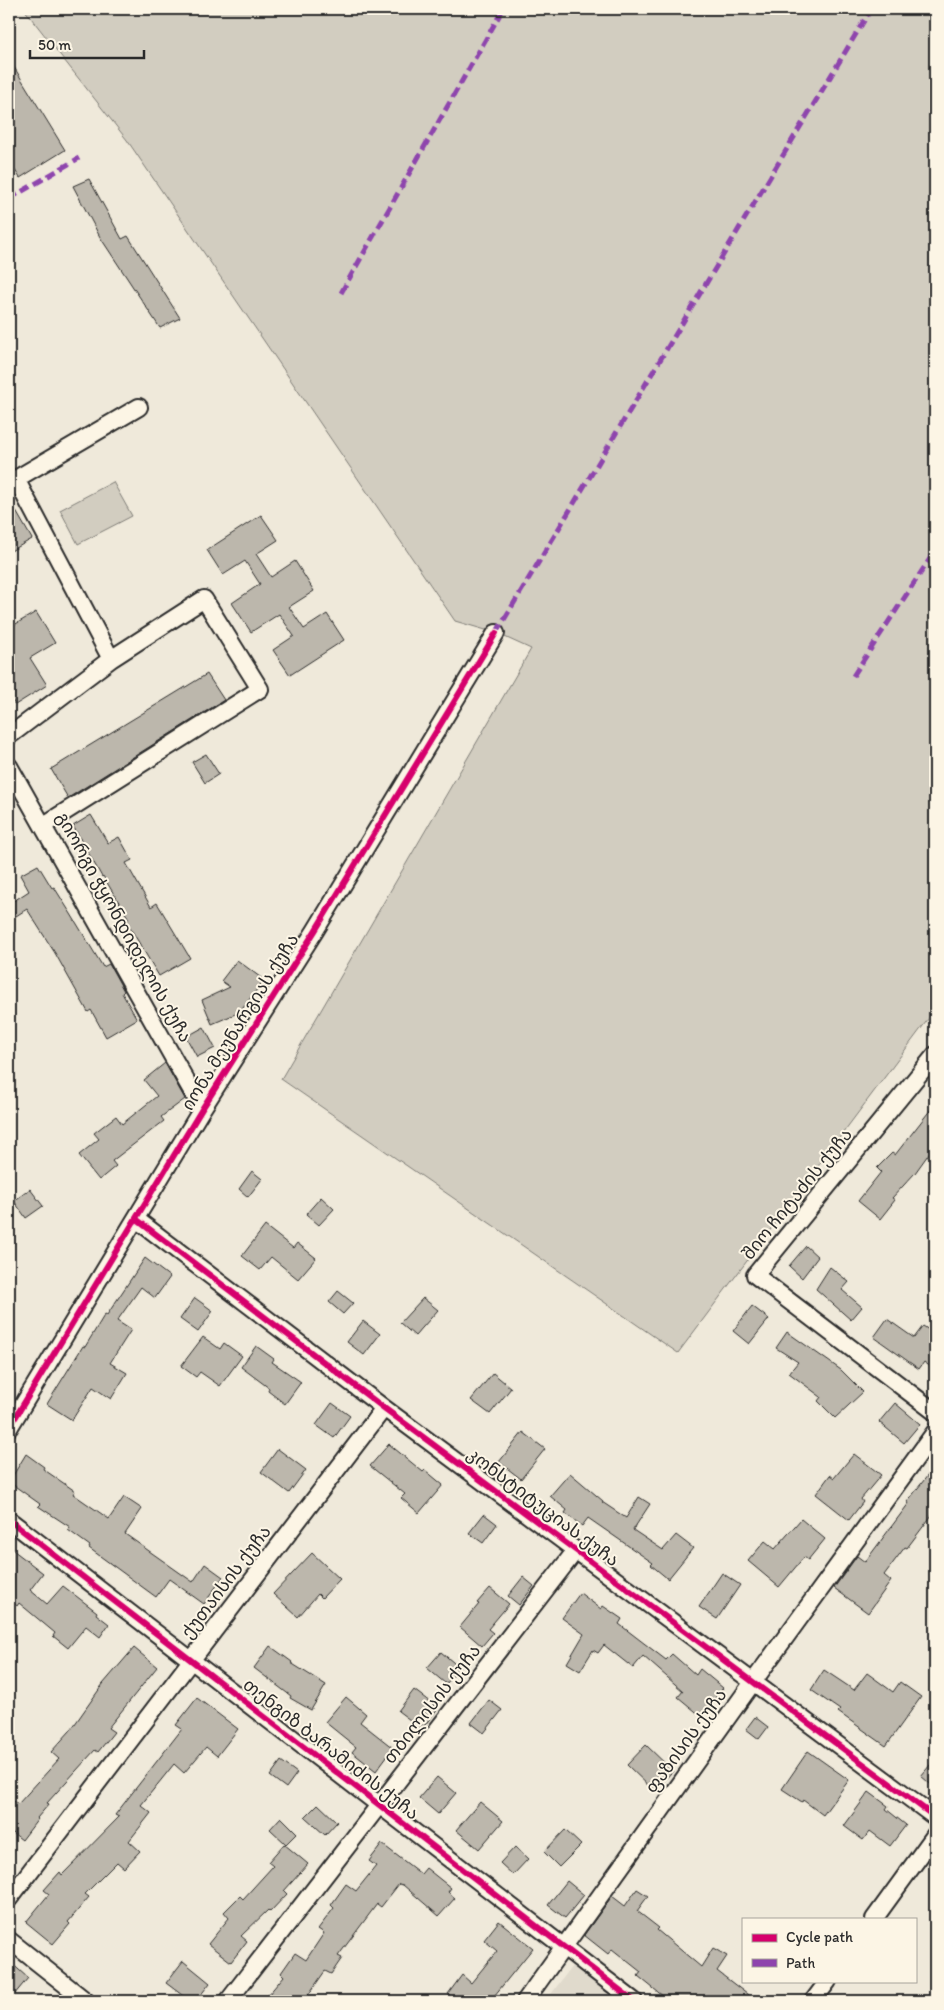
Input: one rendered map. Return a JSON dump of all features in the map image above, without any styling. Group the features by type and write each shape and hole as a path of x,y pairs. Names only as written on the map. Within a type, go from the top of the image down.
{"street":[{"path":"111,658 12,481 139,407"},
{"path":"9,736 111,658 204,599 260,689 44,825"},
{"name":"იონა მეუნარგიას ქუჩა","path":"9,1428 202,1109 315,931 496,633"},
{"name":"გიორგი ჭყონდიდელის ქუჩა","path":"9,766 44,825 202,1109"},
{"name":"შიო ჩიტაძის ქუჩა","path":"935,1055 755,1275 935,1412"},
{"name":"კონსტიტუციას ქუჩა","path":"136,1219 384,1408 935,1817"},
{"name":"ქუთაისის ქუჩა","path":"9,1899 384,1408"},
{"name":"ფაზისის ქუჩა","path":"524,2001 935,1432"},
{"name":"თენგიზ ბარამიძის ქუჩა","path":"9,1520 634,2001"},
{"name":"თბილისის ქუჩა","path":"228,2001 576,1550"},
{"path":"875,1918 935,1835"},
{"path":"9,1940 86,2001"},
{"path":"813,2001 827,1982"}],"shaded area":[{"path":"24,9 935,9 935,1010 678,1353 281,1079 531,649 496,633 455,621 127,140"},
{"path":"113,482 132,516 78,544 60,510"},
{"path":"572,1966 619,2001 546,2001"}],"building":[{"path":"9,59 65,150 20,178 9,161"},
{"path":"89,179 122,239 128,236 180,318 160,328 100,237 73,186"},
{"path":"9,499 32,539 9,552"},
{"path":"261,515 278,540 256,554 271,577 295,561 314,591 289,607 304,629 327,614 344,640 290,675 273,650 294,636 279,614 251,632 232,603 260,584 245,561 223,575 207,550"},
{"path":"36,612 55,643 30,658 47,685 15,705 9,695 9,669 14,666 9,657 9,628"},
{"path":"207,674 224,700 68,798 51,769"},
{"path":"206,754 219,774 205,783 192,762"},
{"path":"91,815 108,843 119,837 132,860 126,863 151,907 157,903 190,958 159,976 126,921 129,919 73,826"},
{"path":"38,865 52,888 54,887 103,967 109,964 124,991 122,993 137,1019 106,1037 91,1010 88,1012 55,953 27,909 16,916 9,904 29,891 20,875"},
{"path":"237,960 264,980 240,1012 212,1024 202,1000 230,987 221,981"},
{"path":"204,1027 215,1048 197,1057 186,1037"},
{"path":"165,1063 185,1099 161,1117 164,1121 112,1161 116,1166 99,1180 79,1155 99,1139 94,1133 116,1116 122,1124 157,1096 144,1080"},
{"path":"935,1104 935,1145 915,1173 892,1198 895,1200 880,1219 858,1201 881,1172 877,1168 892,1153 895,1155"},
{"path":"252,1171 262,1179 248,1197 239,1189"},
{"path":"30,1189 43,1206 26,1218 14,1201"},
{"path":"321,1197 334,1209 319,1225 306,1214"},
{"path":"265,1226 293,1248 297,1243 316,1258 298,1279 271,1257 260,1270 242,1256"},
{"path":"806,1246 818,1257 802,1278 789,1266"},
{"path":"145,1258 170,1277 155,1298 141,1287 117,1321 131,1330 110,1363 127,1373 111,1399 93,1387 72,1420 47,1404 83,1346 85,1347 105,1314 107,1315"},
{"path":"830,1267 849,1282 842,1290 862,1307 851,1320 816,1289"},
{"path":"338,1291 353,1303 343,1314 329,1302"},
{"path":"195,1298 213,1311 198,1332 180,1319"},
{"path":"423,1298 438,1310 415,1336 400,1323"},
{"path":"752,1306 769,1319 749,1344 733,1331"},
{"path":"887,1319 914,1338 923,1326 935,1334 935,1370 924,1362 919,1369 874,1337"},
{"path":"363,1321 380,1334 364,1355 347,1342"},
{"path":"787,1332 841,1370 863,1392 835,1418 818,1401 821,1397 789,1373 798,1362 776,1348"},
{"path":"203,1337 220,1349 224,1343 242,1356 220,1386 200,1372 196,1377 181,1366"},
{"path":"256,1346 274,1359 272,1362 301,1382 285,1404 268,1391 269,1388 241,1367"},
{"path":"493,1373 511,1388 490,1414 471,1400"},
{"path":"332,1403 350,1416 334,1438 316,1425"},
{"path":"895,1403 920,1424 904,1443 879,1422"},
{"path":"523,1432 545,1449 521,1479 499,1462"},
{"path":"389,1444 423,1472 425,1470 443,1485 419,1513 401,1498 405,1494 370,1466"},
{"path":"278,1449 306,1470 289,1493 261,1472"},
{"path":"26,1454 44,1467 43,1469 75,1491 73,1494 109,1519 124,1497 142,1509 125,1534 193,1582 205,1564 223,1577 204,1604 169,1579 156,1597 89,1548 90,1546 68,1530 70,1527 38,1506 40,1504 9,1482"},
{"path":"854,1454 881,1475 861,1499 863,1502 849,1520 816,1494 830,1475 834,1478"},
{"path":"935,1466 935,1511 884,1575 891,1581 868,1613 834,1588 857,1556 865,1562"},
{"path":"570,1473 602,1502 626,1518 639,1497 650,1504 633,1530 663,1550 676,1535 693,1548 668,1579 651,1565 653,1563 588,1518 582,1526 565,1513 567,1510 550,1496"},
{"path":"484,1514 497,1524 483,1543 469,1533"},
{"path":"801,1519 825,1539 808,1560 804,1557 779,1587 748,1561 765,1541 775,1549"},
{"path":"9,1547 43,1573 30,1590 47,1604 63,1586 97,1612 96,1614 109,1624 100,1637 86,1626 68,1648 53,1636 55,1633 19,1603 17,1606 9,1599"},
{"path":"312,1553 340,1579 322,1598 318,1594 298,1617 273,1594"},
{"path":"722,1573 740,1585 717,1619 699,1607"},
{"path":"523,1577 534,1586 519,1605 508,1596"},
{"path":"490,1588 509,1604 488,1629 493,1633 482,1646 460,1627"},
{"path":"580,1593 601,1609 603,1606 622,1619 619,1624 666,1660 672,1654 696,1675 700,1669 723,1688 701,1716 678,1697 683,1691 643,1656 633,1668 604,1645 598,1653 593,1650 580,1671 567,1663 584,1634 562,1618"},
{"path":"270,1646 291,1663 326,1685 311,1710 290,1698 291,1696 254,1668"},
{"path":"134,1648 157,1667 108,1728 114,1732 98,1752 95,1750 47,1803 49,1804 22,1840 9,1830 9,1807 14,1801 18,1804 59,1759 51,1752 70,1731 103,1684"},
{"path":"441,1652 460,1668 446,1684 427,1668"},
{"path":"824,1670 854,1690 867,1673 893,1692 900,1682 921,1697 886,1746 811,1690"},
{"path":"414,1690 438,1708 422,1729 398,1711"},
{"path":"346,1697 366,1714 360,1722 393,1748 376,1771 352,1752 356,1747 325,1722"},
{"path":"197,1698 238,1729 217,1756 206,1747 184,1773 174,1764 141,1805 151,1813 129,1841 140,1851 124,1868 117,1862 85,1894 89,1897 53,1944 26,1922 49,1894 44,1890 60,1872 62,1875 119,1817 115,1815 182,1729 176,1725"},
{"path":"489,1700 502,1710 484,1733 471,1723"},
{"path":"755,1717 768,1727 759,1739 746,1729"},
{"path":"646,1745 673,1771 654,1791 627,1765"},
{"path":"808,1751 849,1780 823,1815 803,1800 802,1802 782,1789"},
{"path":"935,1759 935,1788 921,1776"},
{"path":"281,1761 297,1773 286,1788 270,1776"},
{"path":"437,1777 456,1793 438,1814 419,1798"},
{"path":"869,1792 888,1806 886,1809 906,1825 890,1846 870,1831 863,1840 844,1826"},
{"path":"480,1802 503,1821 479,1849 456,1830"},
{"path":"318,1804 337,1822 325,1835 305,1817"},
{"path":"281,1817 297,1833 286,1844 270,1829"},
{"path":"565,1830 581,1845 559,1867 544,1852"},
{"path":"284,1844 308,1864 284,1891 287,1894 270,1912 268,1910 241,1936 247,1941 231,1962 208,1944 229,1918 224,1912 240,1896 243,1899 273,1866 268,1862"},
{"path":"382,1844 421,1874 426,1868 451,1888 448,1892 455,1898 439,1916 403,1885 399,1884 381,1907 377,1904 338,1956 342,1958 331,1974 325,1971 304,2001 263,2001 284,1976 281,1973 295,1953 306,1960 324,1933 318,1929 334,1908 331,1905 346,1884 356,1891 376,1866 369,1861"},
{"path":"515,1847 528,1859 513,1875 500,1863"},
{"path":"567,1881 584,1895 565,1918 548,1905"},
{"path":"637,1889 648,1896 637,1911 659,1928 657,1930 701,1967 713,1948 727,1956 717,1971 756,2001 669,2001 638,1976 641,1972 612,1949 608,1954 584,1935 612,1896 625,1906"},
{"path":"499,1921 533,1948 490,2001 445,2001 462,1975 471,1983 497,1951 484,1940"},
{"path":"9,1961 28,1978 9,2001"},
{"path":"183,1961 210,1983 196,2001 190,2001 166,1983"}],"marked path":[{"path":"341,293 503,9"},
{"path":"496,633 871,9"},
{"path":"9,199 79,158"},
{"path":"853,676 935,551"}],"cycle path":[{"path":"9,1428 202,1109 315,931 496,633"},
{"path":"136,1219 384,1408 935,1817"},
{"path":"9,1520 634,2001"}]}
